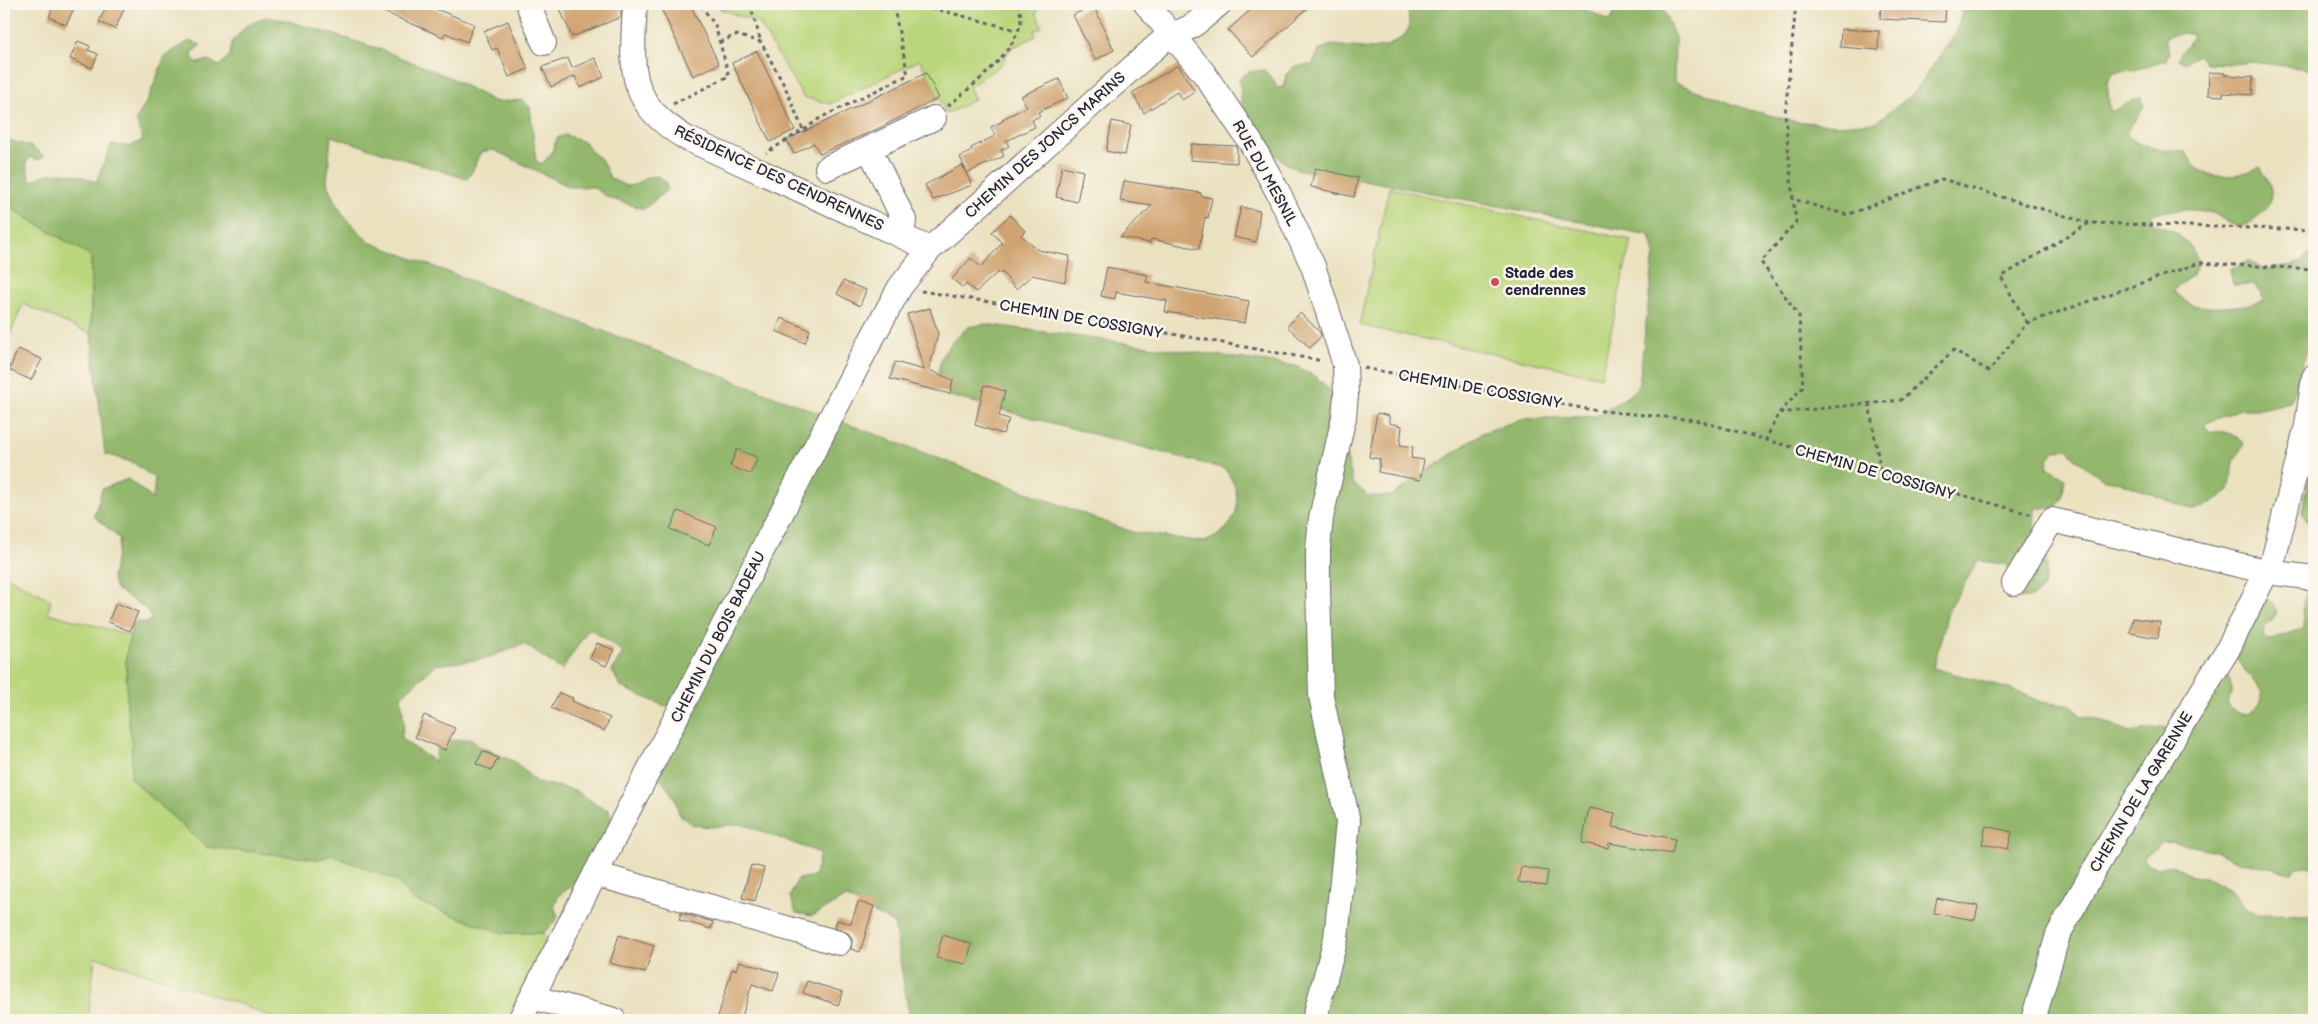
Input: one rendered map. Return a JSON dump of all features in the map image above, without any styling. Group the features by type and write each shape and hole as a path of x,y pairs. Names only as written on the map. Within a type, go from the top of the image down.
{"street":[{"path":"528,4 544,43"},
{"name":"RÉSIDENCE DES CENDRENNES","path":"634,4 633,71 641,94 654,114 662,122 686,138 902,236 926,253"},
{"name":"RUE DU MESNIL","path":"1146,4 1203,72 1251,143 1278,192 1313,266 1346,365"},
{"name":"CHEMIN DES JONCS MARINS","path":"926,253 1170,34 1184,31 1220,4"},
{"path":"827,168 934,118"},
{"path":"869,148 904,220 902,236"},
{"name":"CHEMIN DU BOIS BADEAU","path":"520,1020 818,441 900,287 926,253"},
{"path":"1314,1020 1336,938 1348,822 1322,696 1318,586 1318,549 1321,518 1344,418 1346,365"},
{"name":"CHEMIN DE LA GARENNE","path":"2033,1020 2058,935 2071,910 2120,825 2228,648 2268,572 2274,557 2307,425 2314,378"},
{"path":"2014,582 2052,520 2268,572 2314,578"},
{"path":"595,874 839,943"},
{"path":"532,997 614,1020"}],"path":[{"path":"654,114 729,76 715,25 700,4"},
{"path":"750,4 760,42 785,86 803,130"},
{"path":"751,167 758,157 820,118 908,76 892,4"},
{"path":"916,4 1017,30"},
{"path":"934,118 984,76 1011,45 1021,20 1019,4"},
{"path":"1765,440 1779,413 1803,387 1799,316 1760,262 1796,222 1785,115 1796,4"},
{"path":"720,42 736,35 760,42"},
{"path":"1793,199 1847,215 1942,179 2089,223 2314,230"},
{"path":"2027,323 2001,277 2089,223"},
{"path":"1779,413 1901,400 1954,350 1989,371 2027,323 2199,263 2314,268"},
{"name":"CHEMIN DE COSSIGNY","path":"900,287 1028,308 1593,410 1696,420 1881,474 2052,520"},
{"path":"1869,403 1881,474"}],"green space":[{"path":"716,4 1035,4 1042,27 1034,31 1036,36 1010,49 1001,65 969,87 975,99 947,114 920,60 830,104 803,97 759,23 720,9"},
{"path":"1408,4 1553,4 1554,8 1580,7 1610,21 1614,14 1612,4 1666,4 1664,11 1675,38 1674,82 1749,110 1793,121 1837,125 1876,122 1913,94 1956,33 1964,4 2314,4 2314,70 2254,62 2230,64 2205,63 2198,55 2185,63 2178,59 2193,35 2185,33 2165,37 2169,52 2166,60 2134,70 2114,72 2107,81 2110,112 2141,97 2144,105 2126,134 2137,143 2152,148 2184,151 2197,167 2206,173 2214,175 2238,175 2260,167 2270,185 2271,197 2263,213 2254,221 2244,225 2234,225 2209,212 2195,210 2165,211 2152,214 2152,223 2172,231 2182,238 2192,250 2199,263 2193,274 2173,291 2189,303 2206,307 2248,305 2265,301 2254,284 2233,285 2230,269 2249,261 2264,269 2292,265 2301,261 2314,249 2314,324 2290,402 2261,409 2240,409 2204,424 2210,432 2220,431 2228,433 2244,443 2234,462 2229,491 2205,507 2193,510 2120,482 2105,480 2078,461 2068,449 2055,450 2048,459 2047,467 2065,478 2062,499 2055,508 2035,508 2035,529 2043,547 2047,570 2044,585 2040,591 2031,597 2020,599 2013,597 2006,594 2009,569 2004,564 1978,561 1949,609 1933,668 2016,691 2041,702 2073,706 2081,716 2097,719 2130,732 2161,727 2180,732 2224,670 2230,680 2232,694 2227,703 2232,709 2243,714 2249,713 2258,706 2263,692 2245,671 2235,652 2267,597 2273,602 2277,612 2265,627 2264,638 2268,640 2304,628 2303,603 2306,593 2314,591 2314,870 2309,866 2298,867 2290,873 2231,859 2216,851 2174,842 2162,843 2143,856 2147,864 2160,867 2172,865 2192,876 2206,877 2232,891 2245,908 2258,914 2314,915 2314,1020 910,1020 894,924 846,897 812,916 796,913 790,896 798,879 815,876 820,853 741,824 712,827 692,825 679,814 675,798 659,777 659,751 683,714 621,687 612,671 623,652 589,628 562,670 524,644 484,659 436,665 401,696 404,723 401,739 435,762 437,746 447,741 472,739 477,745 515,762 536,782 575,790 597,805 609,810 611,819 586,876 559,895 554,907 558,916 554,923 543,933 502,933 412,900 398,881 332,855 318,859 206,847 131,779 132,748 127,704 126,657 132,626 138,622 146,623 152,619 145,608 116,589 112,578 120,539 94,516 102,489 128,479 153,499 155,479 134,463 105,454 91,334 91,256 4,204 4,138 36,149 44,157 38,160 30,157 26,163 30,181 46,175 61,173 79,176 96,182 112,144 129,147 143,140 136,120 149,97 165,56 189,41 201,45 192,53 193,59 198,63 208,60 219,66 230,55 232,42 246,26 265,17 289,21 377,48 449,77 495,102 521,100 530,107 536,161 542,164 551,154 557,138 566,135 586,143 592,153 601,159 610,178 626,186 635,185 647,177 657,176 666,182 667,190 644,209 609,198 593,187 570,187 494,150 481,152 467,179 331,136 327,182 342,214 369,242 1132,532 1204,542 1216,537 1225,529 1232,521 1236,512 1236,491 1225,469 950,396 938,371 943,354 968,327 985,324 1296,366 1316,377 1331,391 1353,483 1368,496 1391,496 1482,433 1522,419 1596,416 1633,393 1639,384 1654,253 1649,235 1338,175 1300,170 1292,167 1274,154 1251,126 1241,101 1239,78 1249,72 1264,70 1273,79 1277,88 1284,87 1286,74 1295,66 1312,65 1320,49 1332,45 1372,49 1387,46 1403,37 1409,28"},
{"name":"Stade des cendrennes","path":"1389,188 1631,240 1601,377 1359,325"},
{"path":"4,204 91,256 91,334 23,304 4,348"},
{"path":"2314,414 2314,524 2309,524 2302,512 2311,462 2298,444"},
{"path":"4,575 51,600 48,613 130,635 126,657 127,704 132,748 131,779 206,847 318,859 332,855 398,881 412,900 502,933 543,933 545,943 506,1020 278,1020 242,1005 95,957 88,1020 4,1020"}],"building":[{"path":"54,4 76,4 66,25 49,17"},
{"path":"107,4 126,4 115,29 99,22"},
{"path":"365,4 423,4 474,24 467,42 445,33 443,37"},
{"path":"558,4 621,4 621,17 572,37"},
{"path":"659,4 690,4 719,64 693,76"},
{"path":"1257,4 1312,4 1253,57 1228,30"},
{"path":"1881,4 1946,4 1945,22 1880,19"},
{"path":"1093,5 1114,50 1095,60 1073,15"},
{"path":"508,21 528,69 509,77 497,48 492,50 484,31"},
{"path":"1841,29 1879,31 1878,50 1840,47"},
{"path":"78,41 90,46 88,50 98,54 92,68 70,59"},
{"path":"757,51 795,130 770,142 732,63"},
{"path":"568,58 572,68 595,58 604,77 580,88 575,76 551,87 542,67"},
{"path":"1178,65 1195,92 1182,100 1177,92 1144,113 1132,93"},
{"path":"2209,72 2253,77 2252,95 2223,93 2223,96 2208,95"},
{"path":"926,73 939,98 875,130 820,154 814,143 794,154 787,140"},
{"path":"1059,79 1068,98 1038,112 1040,116 1032,120 1035,127 1006,141 1009,146 1001,150 1004,156 967,173 960,157 972,151 971,148 995,136 991,127 1003,121 1002,119 1027,107 1021,96"},
{"path":"1112,121 1131,125 1125,155 1106,151"},
{"path":"1191,144 1237,146 1237,163 1190,160"},
{"path":"962,165 972,185 933,200 925,185"},
{"path":"1062,166 1083,171 1077,202 1056,197"},
{"path":"1315,168 1358,178 1354,197 1311,187"},
{"path":"1124,181 1201,193 1201,196 1212,198 1208,218 1205,217 1199,249 1151,239 1150,243 1120,237 1152,206 1120,201"},
{"path":"1241,207 1260,211 1256,242 1234,237"},
{"path":"1010,215 1025,231 1021,235 1038,250 1070,256 1065,282 1032,275 1016,289 1002,272 1000,274 998,272 976,292 966,284 963,288 952,279 971,258 981,267 1002,243 992,232"},
{"path":"1107,267 1148,275 1146,282 1249,301 1245,323 1165,312 1167,301 1116,292 1115,299 1101,296"},
{"path":"843,281 866,290 860,306 837,294"},
{"path":"930,308 938,334 929,370 953,380 950,394 890,379 895,362 924,370 907,314"},
{"path":"1300,313 1320,332 1321,336 1310,348 1287,326"},
{"path":"781,318 810,330 805,343 776,331"},
{"path":"18,349 42,359 31,380 9,370"},
{"path":"984,385 1005,391 999,416 1009,419 1003,434 975,425"},
{"path":"1377,413 1389,416 1389,423 1402,426 1400,445 1413,447 1411,458 1424,460 1420,480 1378,472 1380,459 1369,457"},
{"path":"737,449 758,458 750,474 730,466"},
{"path":"678,511 717,527 709,545 670,529"},
{"path":"116,603 138,612 130,631 108,622"},
{"path":"2133,618 2160,622 2158,638 2130,633"},
{"path":"597,643 614,650 606,666 590,659"},
{"path":"559,693 573,698 572,701 610,718 604,731 551,708"},
{"path":"424,715 455,728 445,750 415,737"},
{"path":"483,751 498,758 492,770 476,764"},
{"path":"1589,808 1615,813 1612,827 1675,839 1672,854 1609,843 1608,848 1582,843"},
{"path":"1986,826 2012,832 2008,849 1982,844"},
{"path":"751,865 764,868 755,901 742,898"},
{"path":"1521,867 1548,871 1546,886 1518,882"},
{"path":"1937,898 1978,906 1975,920 1934,913"},
{"path":"858,902 874,906 860,952 851,949 852,940 848,933 835,928 837,920 851,924"},
{"path":"681,913 713,922 711,929 679,920"},
{"path":"619,935 654,946 645,973 610,963"},
{"path":"943,935 972,944 966,964 936,958"},
{"path":"739,961 779,973 773,991 752,984 741,1020 717,1020 732,969 736,970"},
{"path":"807,981 843,992 838,1005 803,993"}],"place":[{"name":"Stade des cendrennes","path":"1495,282"}]}
